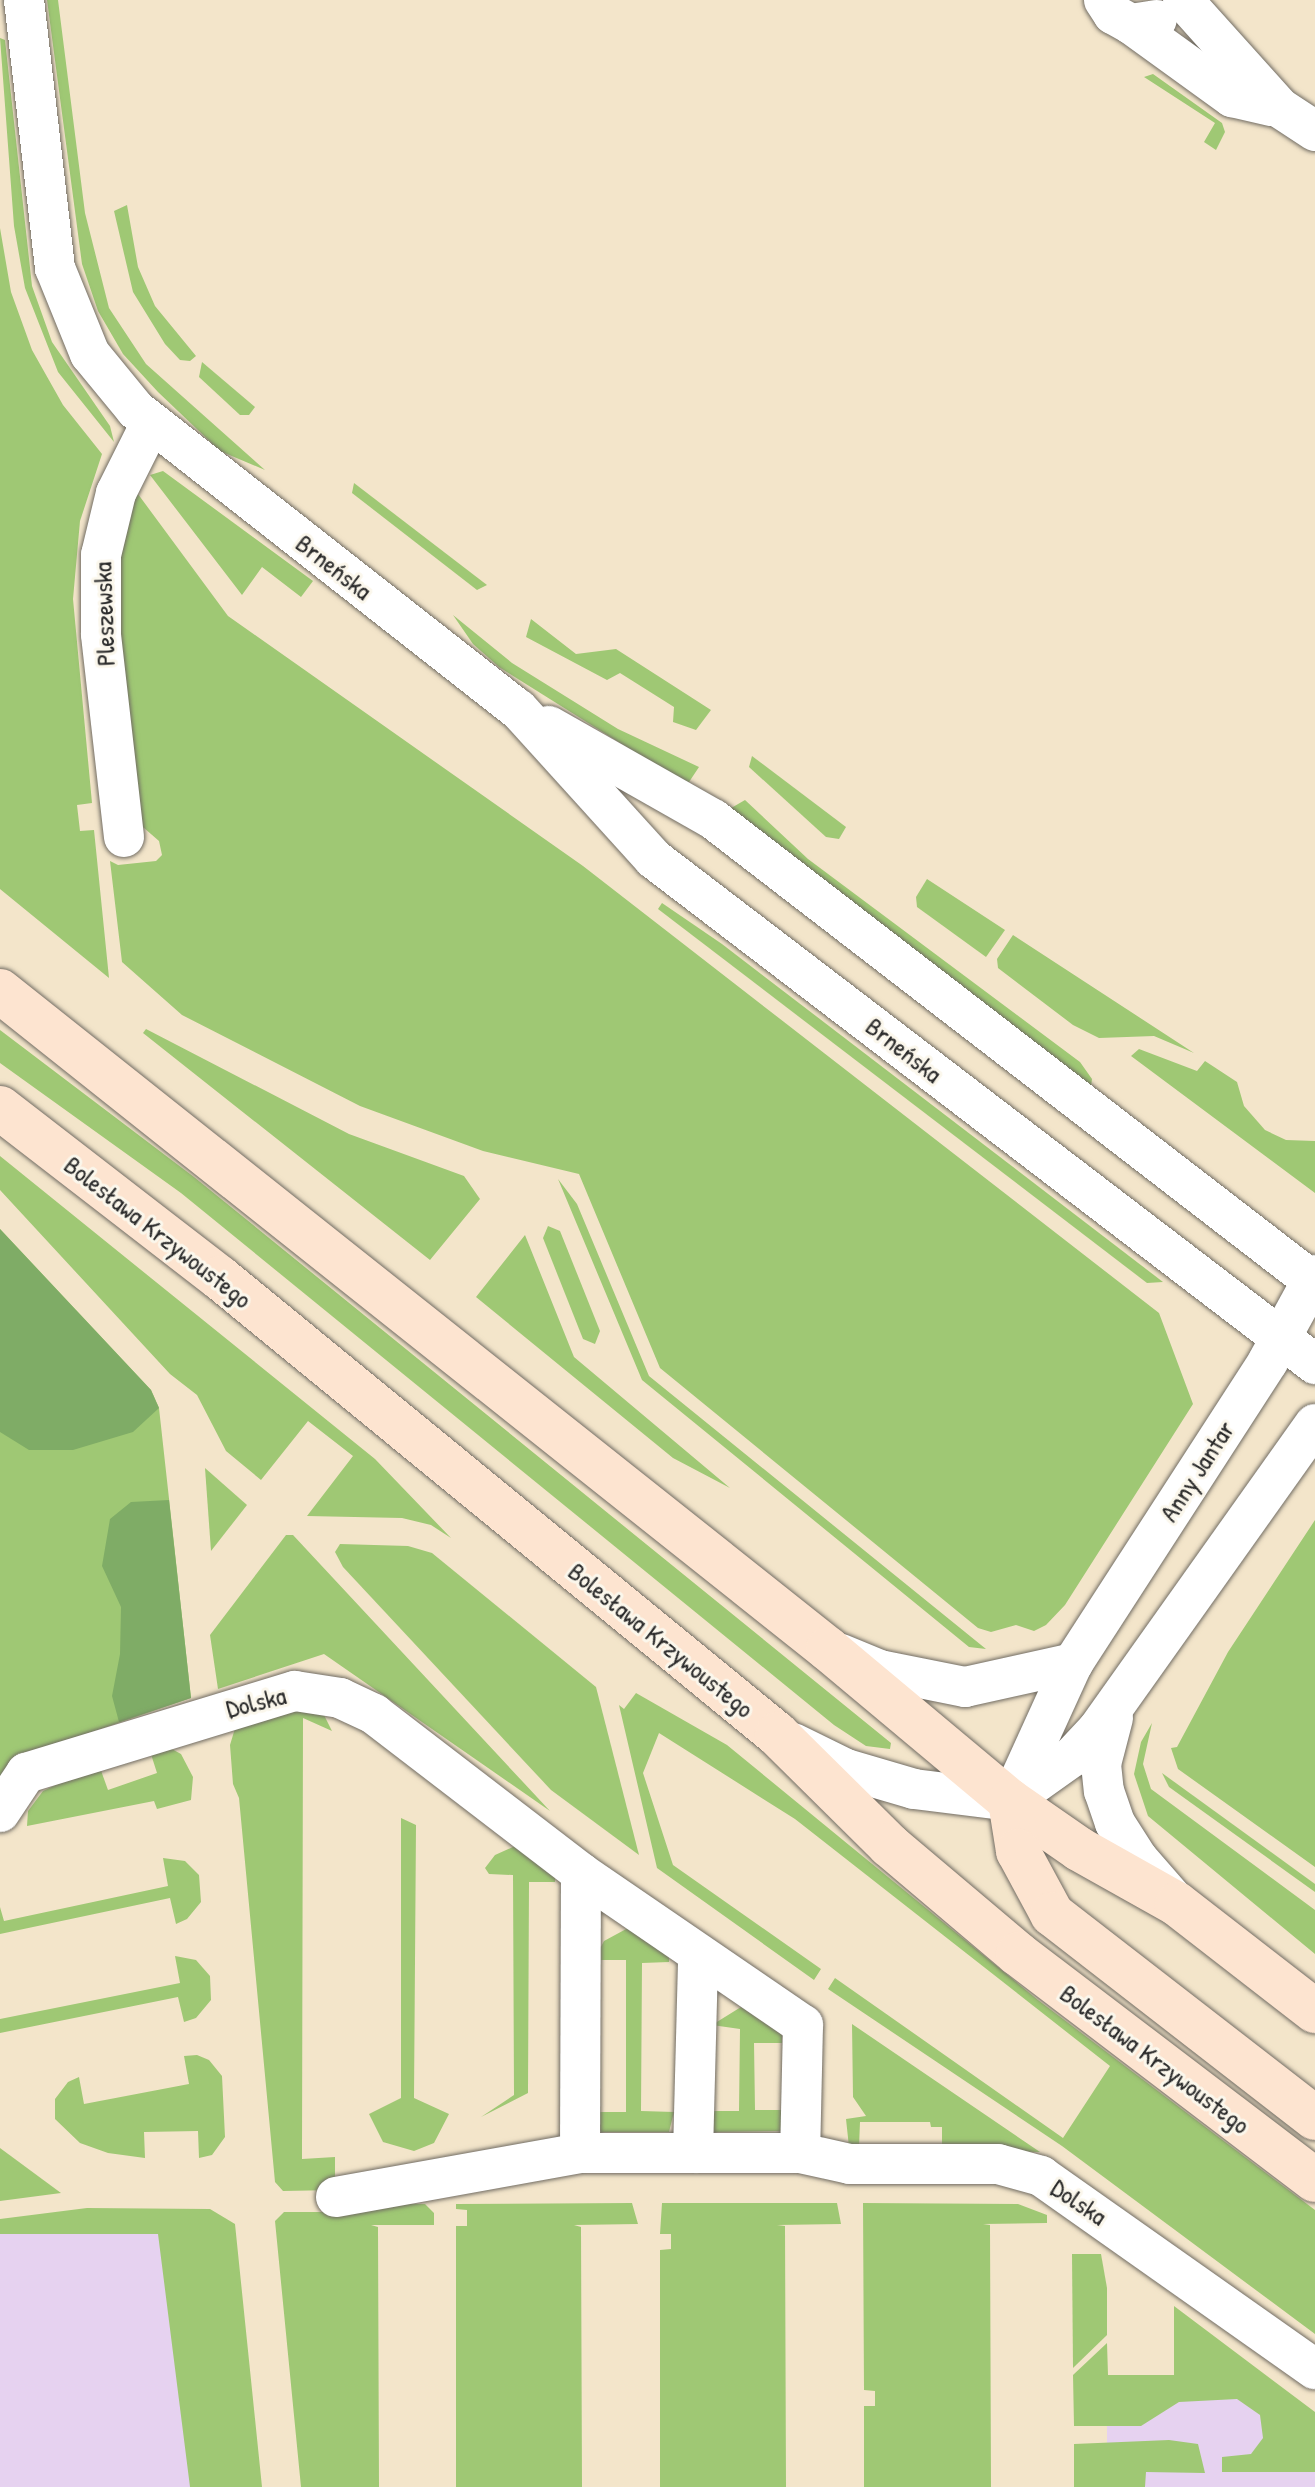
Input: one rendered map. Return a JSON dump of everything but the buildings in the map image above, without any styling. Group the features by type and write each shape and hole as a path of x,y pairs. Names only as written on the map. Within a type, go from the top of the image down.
{"main road":[{"path":"0,991 828,1649 1010,1801 1079,1849 1177,1904 1315,2011"},
{"name":"Bolesława Krzywoustego","path":"0,1108 220,1278 777,1734 889,1845 1018,1954 1315,2180"},
{"path":"1010,1801 1018,1851 1052,1914 1315,2118"}],"street":[{"path":"24,0 55,268 90,354 151,423"},
{"path":"1118,12 1152,23 1174,0"},
{"path":"1183,0 1280,108 1315,131"},
{"path":"1118,12 1232,97 1280,108"},
{"name":"Brneńska","path":"151,423 518,709 668,789 713,819 1314,1280"},
{"name":"Pleszewska","path":"124,837 101,634 101,555 116,493 151,423"},
{"name":"Brneńska","path":"518,709 654,859 1315,1364"},
{"name":"Anny Jantar","path":"1010,1801 1073,1663 1281,1339 1314,1280"},
{"path":"777,1734 818,1758 869,1777 950,1796 1010,1801 1072,1757 1124,1697 1315,1424"},
{"path":"828,1649 880,1670 965,1687 1073,1663"},
{"name":"Dolska","path":"0,1812 26,1773 295,1691 340,1698 374,1714 581,1873 698,1957 803,2025 800,2153"},
{"path":"1124,1697 1105,1739 1104,1791 1115,1823 1138,1859 1177,1904"},
{"path":"580,2153 581,1873"},
{"path":"693,2153 698,1957"},
{"name":"Dolska","path":"336,2197 580,2153 800,2153 850,2164 998,2164 1041,2176 1315,2369"}],"shaded area":[{"path":"195,2224 222,2487 0,2487 0,2226"},
{"path":"1254,2377 1315,2424 1315,2487 1107,2487 1107,2425"}],"green space":[{"path":"47,0 58,0 85,213 109,308 146,364 265,470 220,451 158,392 123,354 98,311 82,264"},
{"path":"0,38 5,40 32,286 52,342 110,426 114,442 58,372 25,288 14,226"},
{"path":"1153,74 1222,123 1225,132 1216,150 1204,142 1215,123 1144,77"},
{"path":"127,205 138,267 155,306 196,356 190,361 180,360 165,344 133,292 114,211"},
{"path":"0,228 11,292 32,350 63,405 102,454 80,521 73,599 92,803 77,805 80,831 94,830 109,978 0,889"},
{"path":"202,362 255,407 249,415 240,415 199,377"},
{"path":"163,471 313,581 301,597 262,567 242,595 150,475"},
{"path":"354,483 487,585 477,590 352,493"},
{"path":"135,490 228,616 583,866 1159,1313 1193,1404 1065,1605 1046,1625 1034,1631 1016,1625 991,1632 978,1628 660,1368 579,1174 483,1151 360,1106 182,1015 122,962 110,861 118,865 156,861 162,855 159,841 136,821 116,578"},
{"path":"453,615 512,663 618,729 699,767 687,785 499,667 473,644"},
{"path":"531,619 576,654 616,649 711,710 696,730 673,722 674,707 620,673 607,680 526,637"},
{"path":"752,756 846,827 839,839 826,837 749,767"},
{"path":"745,800 808,859 1080,1062 1092,1079 1091,1086 726,811"},
{"path":"927,879 1005,930 986,957 917,907 916,897"},
{"path":"662,903 722,944 1163,1282 1147,1283 658,909"},
{"path":"1013,935 1194,1053 1154,1036 1099,1038 1073,1025 998,968 997,959"},
{"path":"146,1029 349,1134 464,1176 480,1199 430,1260 143,1033"},
{"path":"0,1030 194,1177 891,1743 890,1749 866,1746 834,1725 181,1193 0,1063"},
{"path":"1139,1049 1197,1071 1205,1061 1237,1082 1244,1106 1265,1130 1286,1140 1315,1141 1315,1193 1131,1056"},
{"path":"0,1156 375,1459 451,1538 431,1525 402,1518 307,1516 353,1456 308,1421 261,1480 226,1451 197,1395 170,1374 0,1190"},
{"path":"558,1179 577,1204 649,1376 986,1649 969,1647 642,1380"},
{"path":"548,1226 560,1231 600,1331 595,1344 583,1339 543,1238"},
{"path":"0,1229 151,1390 159,1408 191,1698 19,1757 0,1783"},
{"path":"0,1229 151,1390 159,1408 133,1432 73,1450 29,1450 0,1432"},
{"path":"525,1235 574,1357 730,1488 673,1458 476,1297"},
{"path":"205,1468 247,1505 211,1551"},
{"path":"169,1500 191,1698 119,1722 112,1696 120,1654 121,1607 102,1566 110,1519 131,1502"},
{"path":"1315,1520 1315,1867 1178,1769 1171,1748 1177,1747 1228,1652"},
{"path":"286,1535 293,1535 550,1811 324,1654 218,1689 210,1635"},
{"path":"340,1544 408,1546 432,1553 596,1687 639,1855 551,1790 343,1567 335,1552"},
{"path":"636,1693 727,1745 1038,2000 1315,2210 1315,2334 1062,2146 828,1989 835,1978 1063,2138 1110,2066 795,1819 659,1733 643,1773 673,1865 821,1969 814,1980 657,1868 619,1705 624,1709"},
{"path":"289,1701 324,1715 332,1731 303,1718 302,2159 335,2157 335,2190 283,2191 275,2182 239,1798 233,1784 230,1745 236,1725"},
{"path":"1152,1723 1143,1764 1151,1789 1315,1910 1315,1954 1148,1816 1134,1774 1141,1742"},
{"path":"149,1748 170,1748 181,1754 193,1777 191,1800 157,1809 154,1801 27,1826 28,1811 43,1791 99,1765 108,1790 157,1773"},
{"path":"1162,1773 1315,1884 1315,1892 1169,1787"},
{"path":"401,1818 416,1825 414,2098 449,2114 434,2143 414,2151 383,2142 369,2114 401,2098"},
{"path":"515,1846 555,1876 555,1882 529,1882 528,2093 481,2117 514,2095 513,1875 489,1874 485,1868 495,1855"},
{"path":"163,1858 185,1861 199,1875 201,1902 187,1919 176,1924 170,1898 0,1934 0,1907 4,1921 168,1886"},
{"path":"628,1928 669,1956 669,1962 642,1963 641,2111 674,2112 669,2132 601,2132 596,2123 594,2112 626,2112 626,1960 594,1960 604,1941"},
{"path":"175,1956 196,1960 210,1976 211,2000 196,2018 184,2022 178,1997 0,2033 0,2019 180,1983"},
{"path":"741,2007 782,2035 782,2043 754,2043 755,2110 787,2110 782,2131 713,2132 707,2111 739,2111 740,2029 712,2025"},
{"path":"852,2024 1040,2152 942,2150 942,2127 931,2127 930,2122 860,2122 859,2147 849,2147 846,2119 866,2116 853,2097"},
{"path":"197,2055 209,2060 222,2076 225,2137 212,2155 199,2158 198,2131 144,2132 145,2158 108,2153 80,2143 55,2119 55,2099 68,2082 79,2077 84,2104 189,2084 184,2056"},
{"path":"0,2148 61,2193 0,2201"},
{"path":"632,2203 638,2224 574,2225 581,2227 582,2487 456,2487 456,2226 467,2226 467,2210 456,2209 456,2204"},
{"path":"662,2203 837,2203 841,2224 777,2225 785,2226 786,2487 660,2487 660,2250 671,2249 671,2234 660,2234"},
{"path":"863,2203 1018,2204 1047,2215 1047,2223 983,2224 990,2225 991,2487 864,2487 864,2406 875,2406 875,2391 864,2390"},
{"path":"335,2204 425,2204 434,2213 434,2225 371,2225 378,2227 379,2487 301,2487 275,2221 284,2212 325,2212"},
{"path":"87,2208 210,2209 235,2224 262,2487 190,2487 158,2234 0,2234 0,2219"},
{"path":"1072,2254 1101,2254 1107,2288 1107,2335 1073,2368"},
{"path":"1174,2306 1315,2412 1315,2472 1222,2472 1222,2457 1251,2454 1263,2438 1260,2415 1237,2399 1179,2402 1141,2426 1074,2426 1073,2375 1107,2343 1108,2375 1174,2375"},
{"path":"1169,2440 1198,2444 1205,2473 1146,2472 1145,2487 1074,2487 1074,2444"}]}
